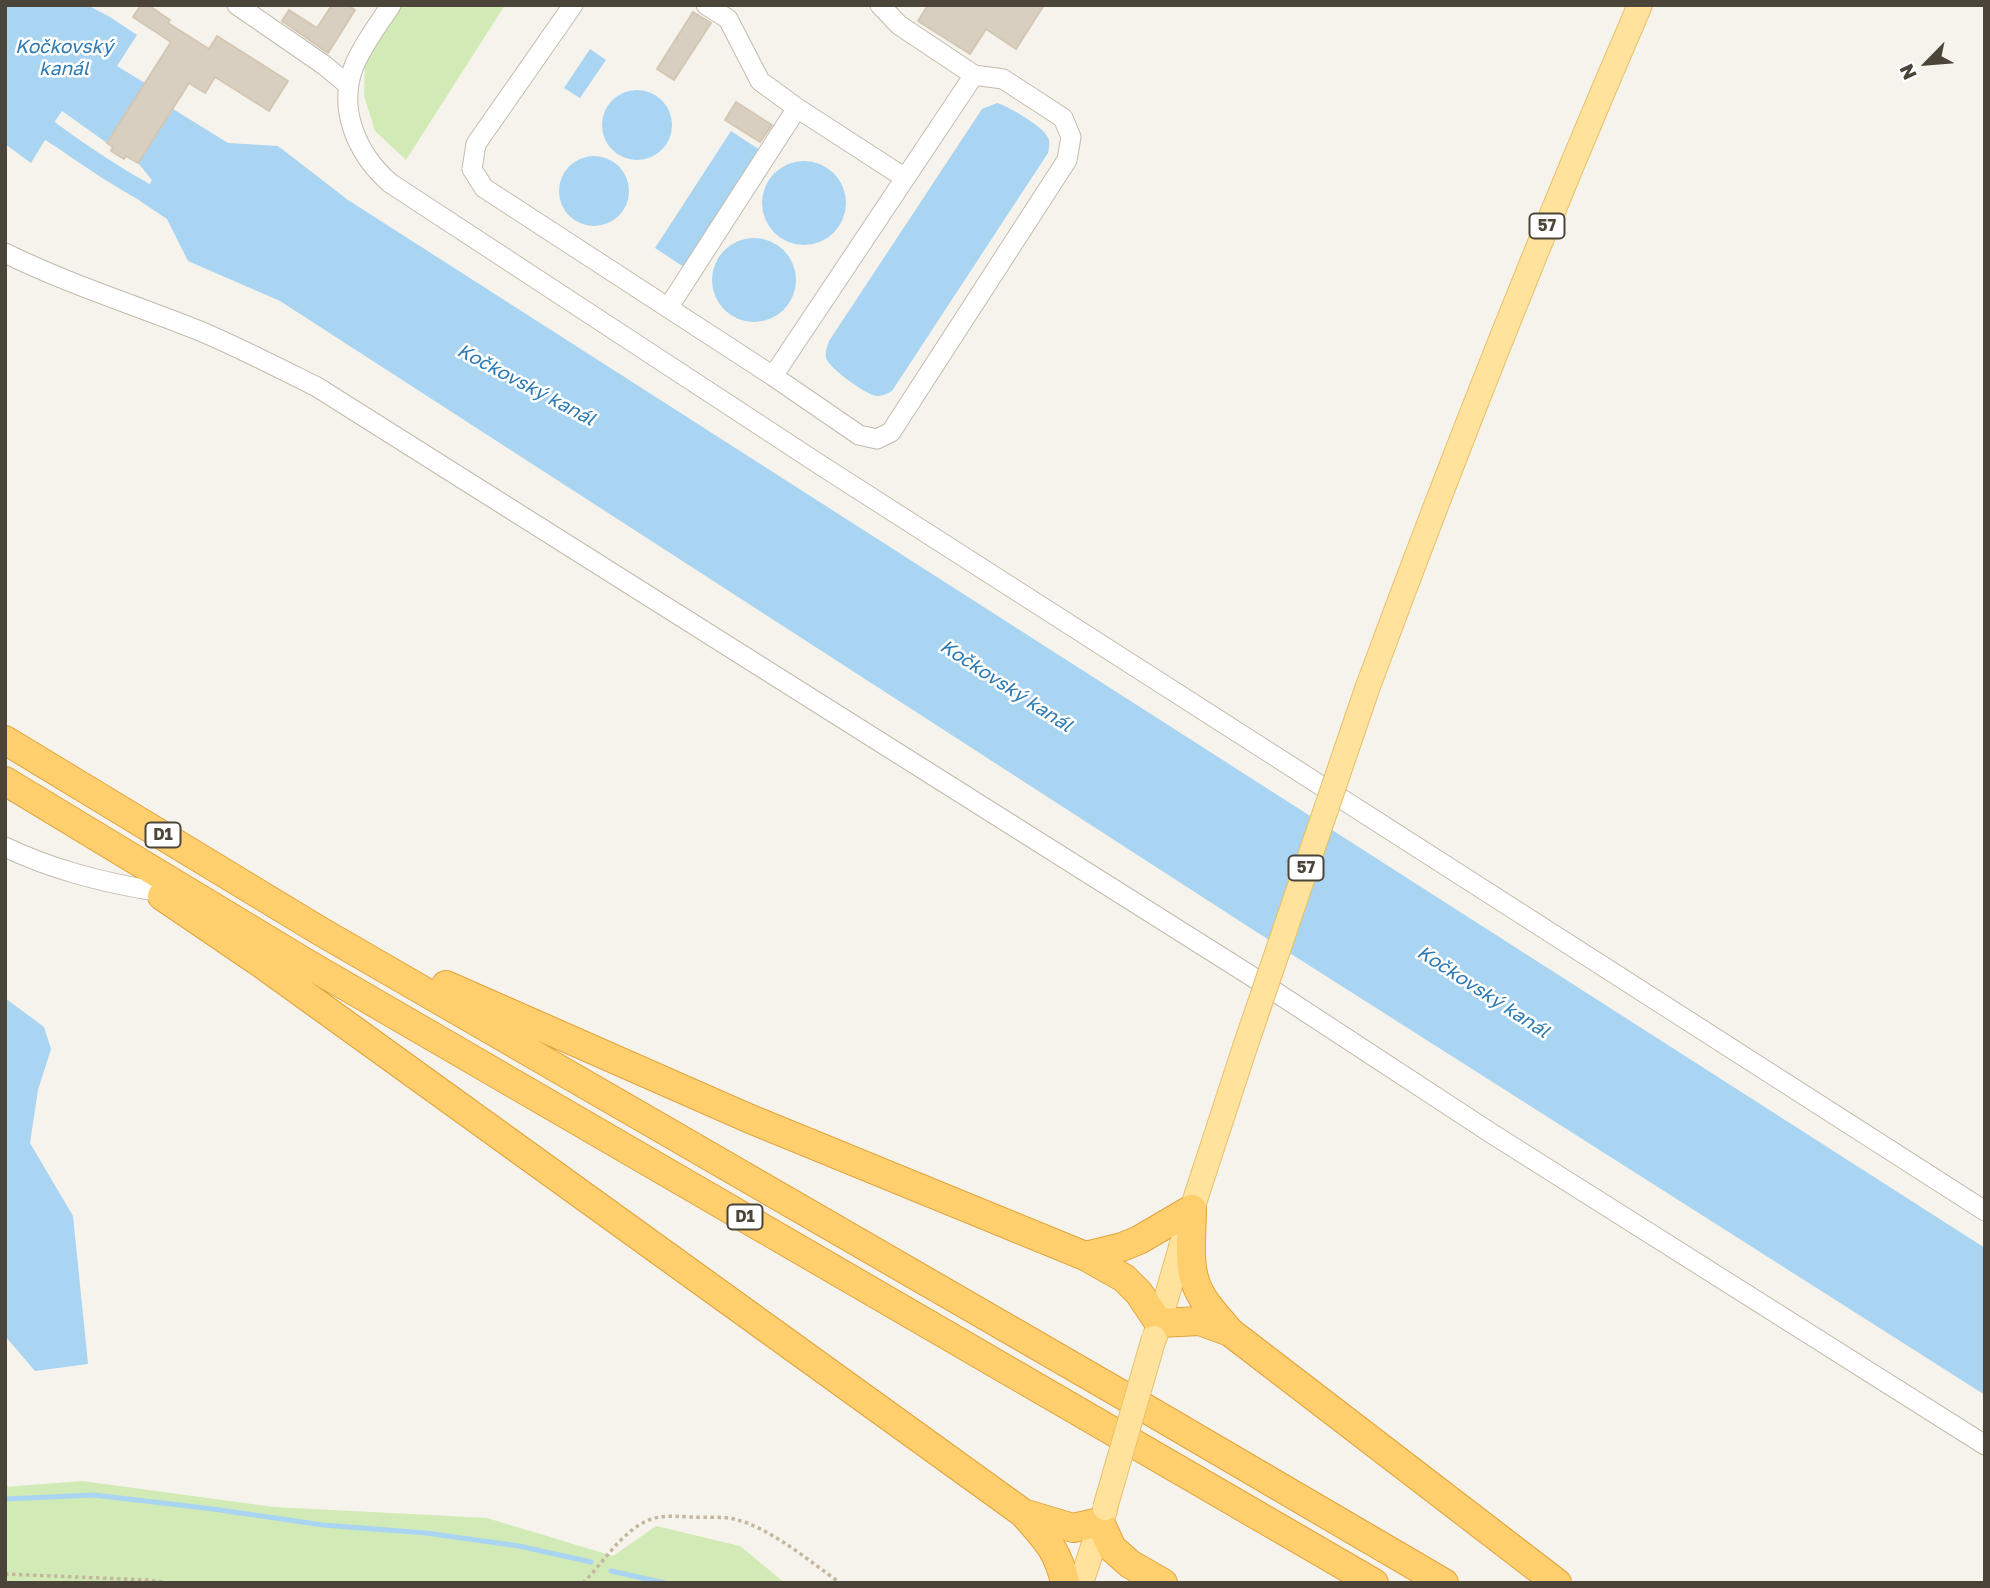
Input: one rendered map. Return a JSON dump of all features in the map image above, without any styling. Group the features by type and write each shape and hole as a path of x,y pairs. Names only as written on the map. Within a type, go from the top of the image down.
{"highway":[{"name":"D1","path":"5,740 320,931 1444,1583"},
{"name":"D1","path":"5,780 306,963 1374,1583"},
{"path":"117,849 154,891 262,964 1023,1514 1048,1542 1060,1563 1065,1583"},
{"path":"320,931 748,1118 1085,1255 1124,1278 1139,1293 1157,1330 1179,1321 1200,1321 1230,1332"},
{"path":"1085,1255 1122,1247 1139,1240 1192,1209"},
{"path":"1192,1209 1194,1280 1203,1298 1230,1332 1557,1583"},
{"path":"1023,1514 1073,1528 1103,1516 1112,1548 1130,1564 1163,1583"}],"main road":[{"name":"57","path":"1081,1583 1192,1209 1367,689 1507,323 1640,5"}],"street":[{"path":"237,5 324,65 348,85"},
{"path":"391,5 359,55 348,85 349,115 363,151 379,173 408,196 856,489 1985,1211"},
{"path":"573,5 476,144 472,169 484,188 859,435 877,439 891,432 1067,160 1070,137 1063,118 1003,79 974,75 898,25 880,5"},
{"path":"706,5 728,19 760,81 905,178"},
{"path":"773,376 974,75"},
{"path":"668,308 797,108"},
{"path":"5,253 33,267 202,332 317,387 1225,960 1494,1135 1985,1445"},
{"path":"5,847 69,873 154,891"}],"path":[{"path":"583,1583 615,1545 637,1527 653,1517 671,1516 734,1519 755,1527 840,1583"},
{"path":"5,1574 167,1583"}],"green space":[{"path":"402,5 505,5 406,160 375,131 364,96 365,63"},
{"path":"82,1481 274,1507 487,1518 613,1556 656,1526 740,1546 785,1583 5,1583 5,1487"}],"water":[{"name":"Kočkovský kanál","path":"5,5 87,5 137,35 117,66 145,83 107,143 62,111 53,124 67,133 58,148 45,140 31,163 5,144"},
{"path":"590,49 606,60 580,98 564,88"},
{"path":"630,90 644,90 657,96 666,105 672,125 670,138 662,150 644,160 630,160 617,154 608,145 602,132 602,118 608,105 617,96"},
{"path":"997,103 1039,127 1049,140 1048,153 892,391 876,396 864,391 834,368 826,358 829,341 982,109"},
{"path":"173,109 228,143 278,146 348,200 1985,1248 1985,1395 1255,931 280,301 188,261 167,219 140,201 152,180 138,163"},
{"path":"731,131 763,152 687,269 655,248"},
{"path":"594,156 619,166 629,191 619,216 594,226 569,216 559,191 569,166"},
{"path":"804,161 820,164 834,173 843,187 846,203 843,219 834,233 820,242 804,245 788,242 774,233 765,219 762,203 765,187 774,173 788,164"},
{"path":"754,238 770,241 784,250 793,264 796,280 793,296 784,310 770,319 754,322 738,319 724,310 715,296 712,280 715,264 724,250 738,241"},
{"path":"5,998 44,1027 51,1049 38,1090 30,1143 73,1216 88,1364 35,1371 5,1336"}],"building":[{"path":"141,5 148,5 170,20 168,23 209,49 217,36 288,81 269,111 215,77 205,93 189,83 138,163 111,151 113,147 107,143 171,42 133,17"},
{"path":"332,5 347,5 355,10 328,53 282,21 289,10 317,28"},
{"path":"928,5 1044,5 1016,49 986,29 970,54 918,21"},
{"path":"693,12 711,23 674,80 657,69"},
{"path":"736,102 772,125 760,142 725,120"}],"waterway":[{"name":"Kočkovský kanál","path":"5,96 83,154 124,181 167,204"},
{"path":"5,1499 94,1495 323,1525 426,1533 519,1546 591,1562"},
{"path":"611,1571 665,1583"}]}
